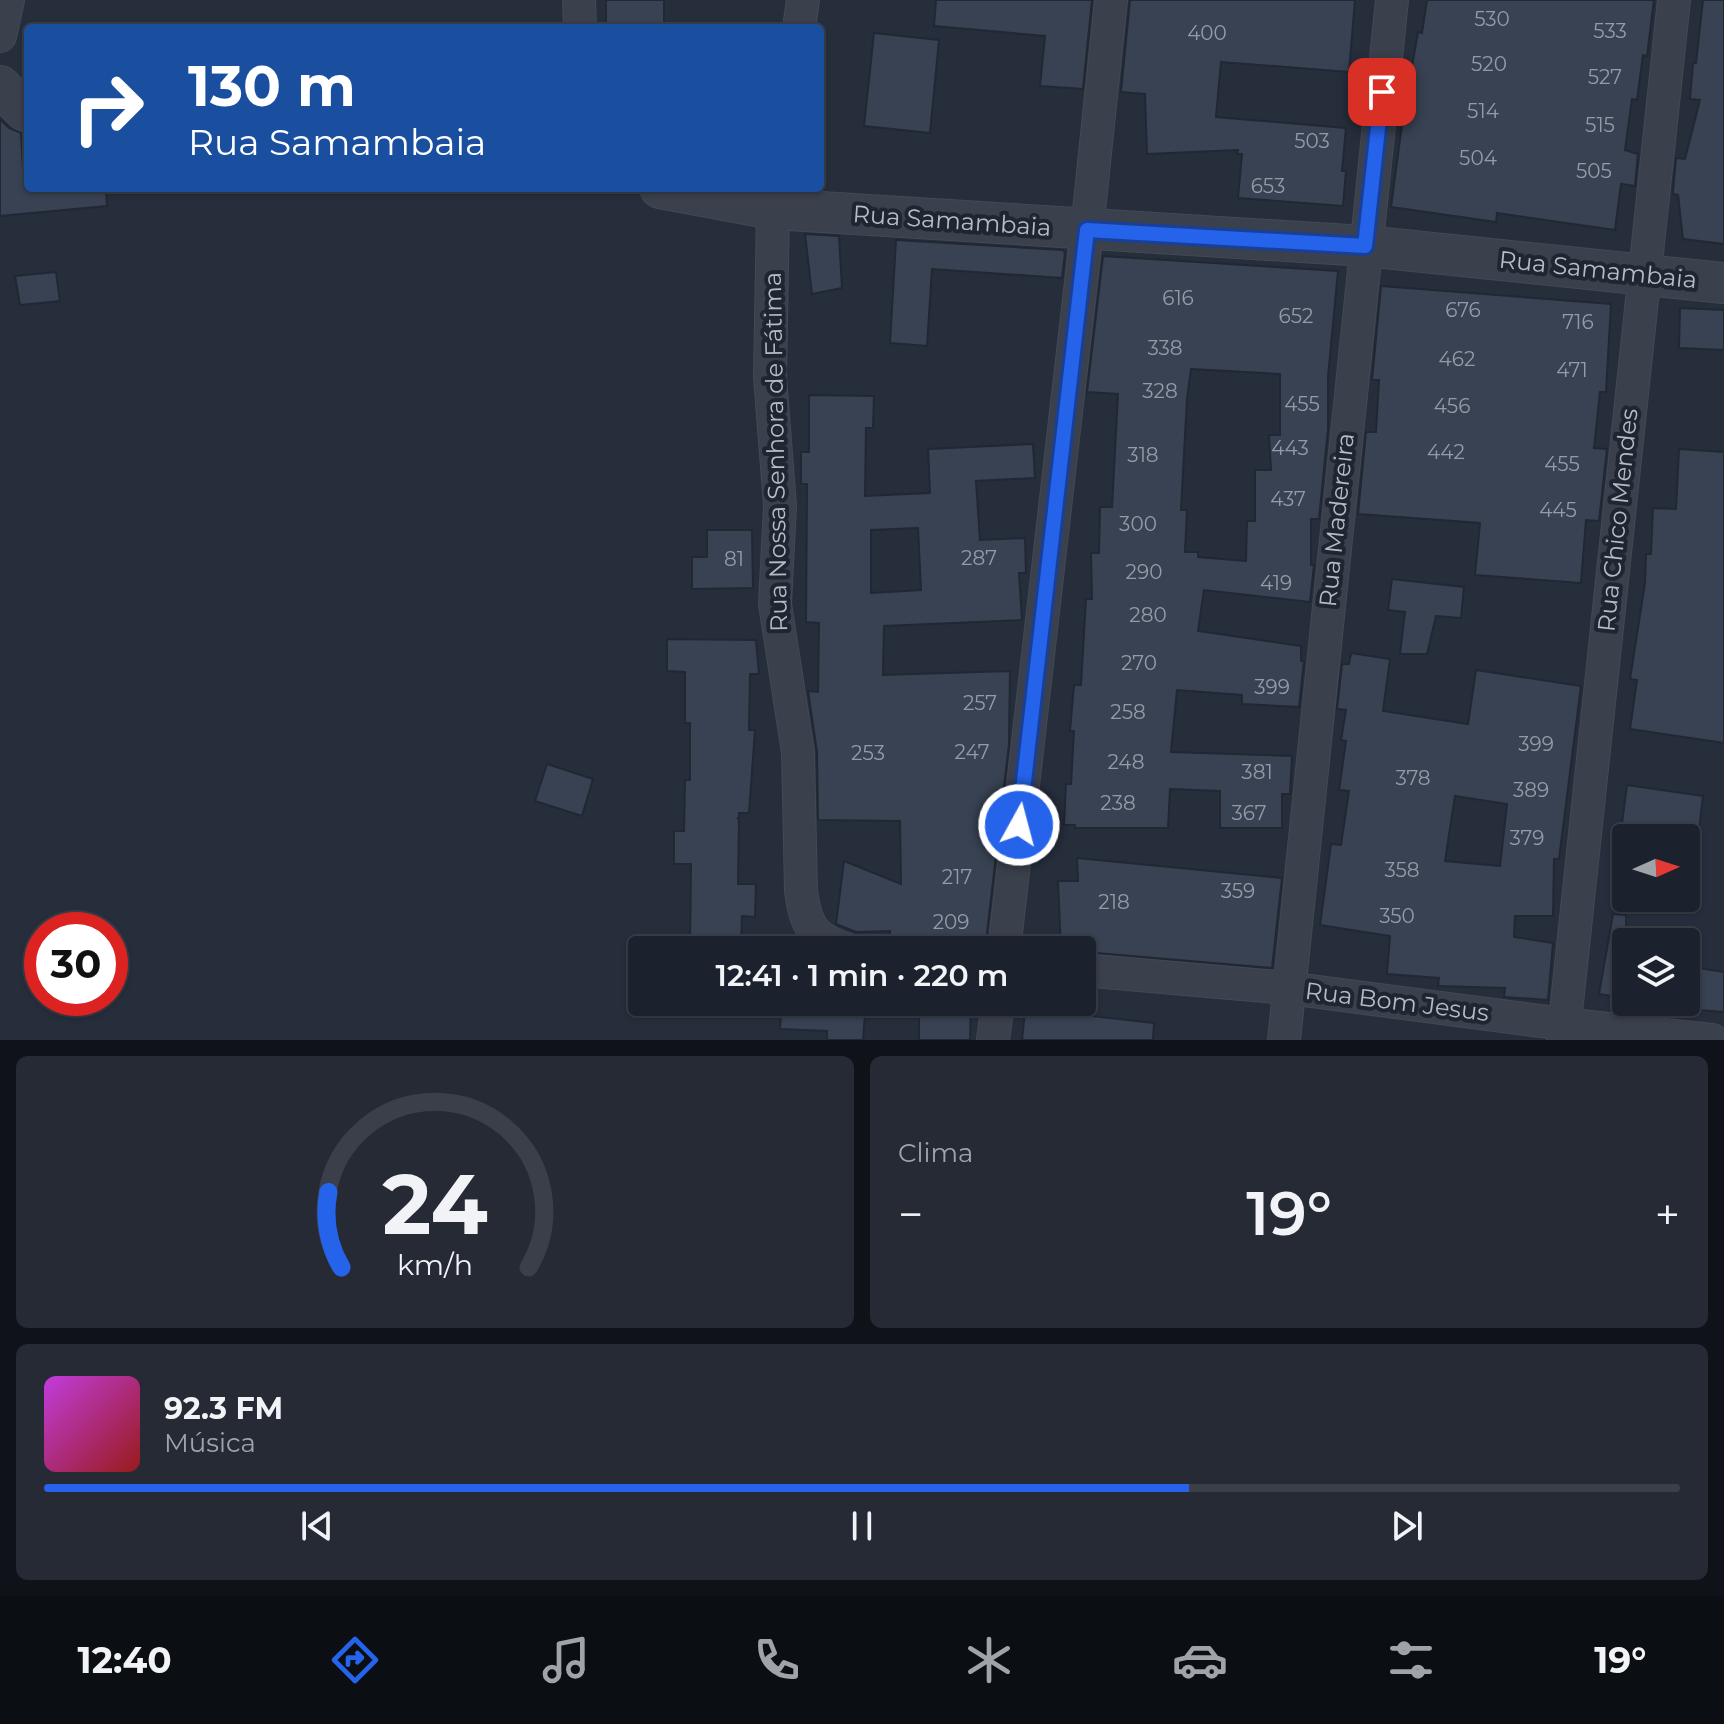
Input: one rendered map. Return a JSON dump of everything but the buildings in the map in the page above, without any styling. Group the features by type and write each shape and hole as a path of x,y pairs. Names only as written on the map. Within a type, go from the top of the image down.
{"street":[{"path":"0,36 8,0"},
{"path":"579,0 580,24"},
{"path":"800,24 803,0"},
{"path":"1006,936 1111,0"},
{"name":"Rua Madereira","path":"1284,1040 1392,0"},
{"name":"Rua Chico Mendes","path":"1564,1032 1674,0"},
{"name":"Rua Samambaia","path":"706,192 1087,230 1365,246 1724,283"},
{"name":"Rua Nossa Senhora de Fátima","path":"774,198 770,377 780,506 775,604 798,752 798,852 804,913 812,931 820,936"},
{"name":"Rua Bom Jesus","path":"1096,971 1288,988 1564,1032 1712,1040"},
{"path":"993,1040 996,1016"}],"route":[{"path":"1019,825 1087,230 1365,246 1382,92"}]}
